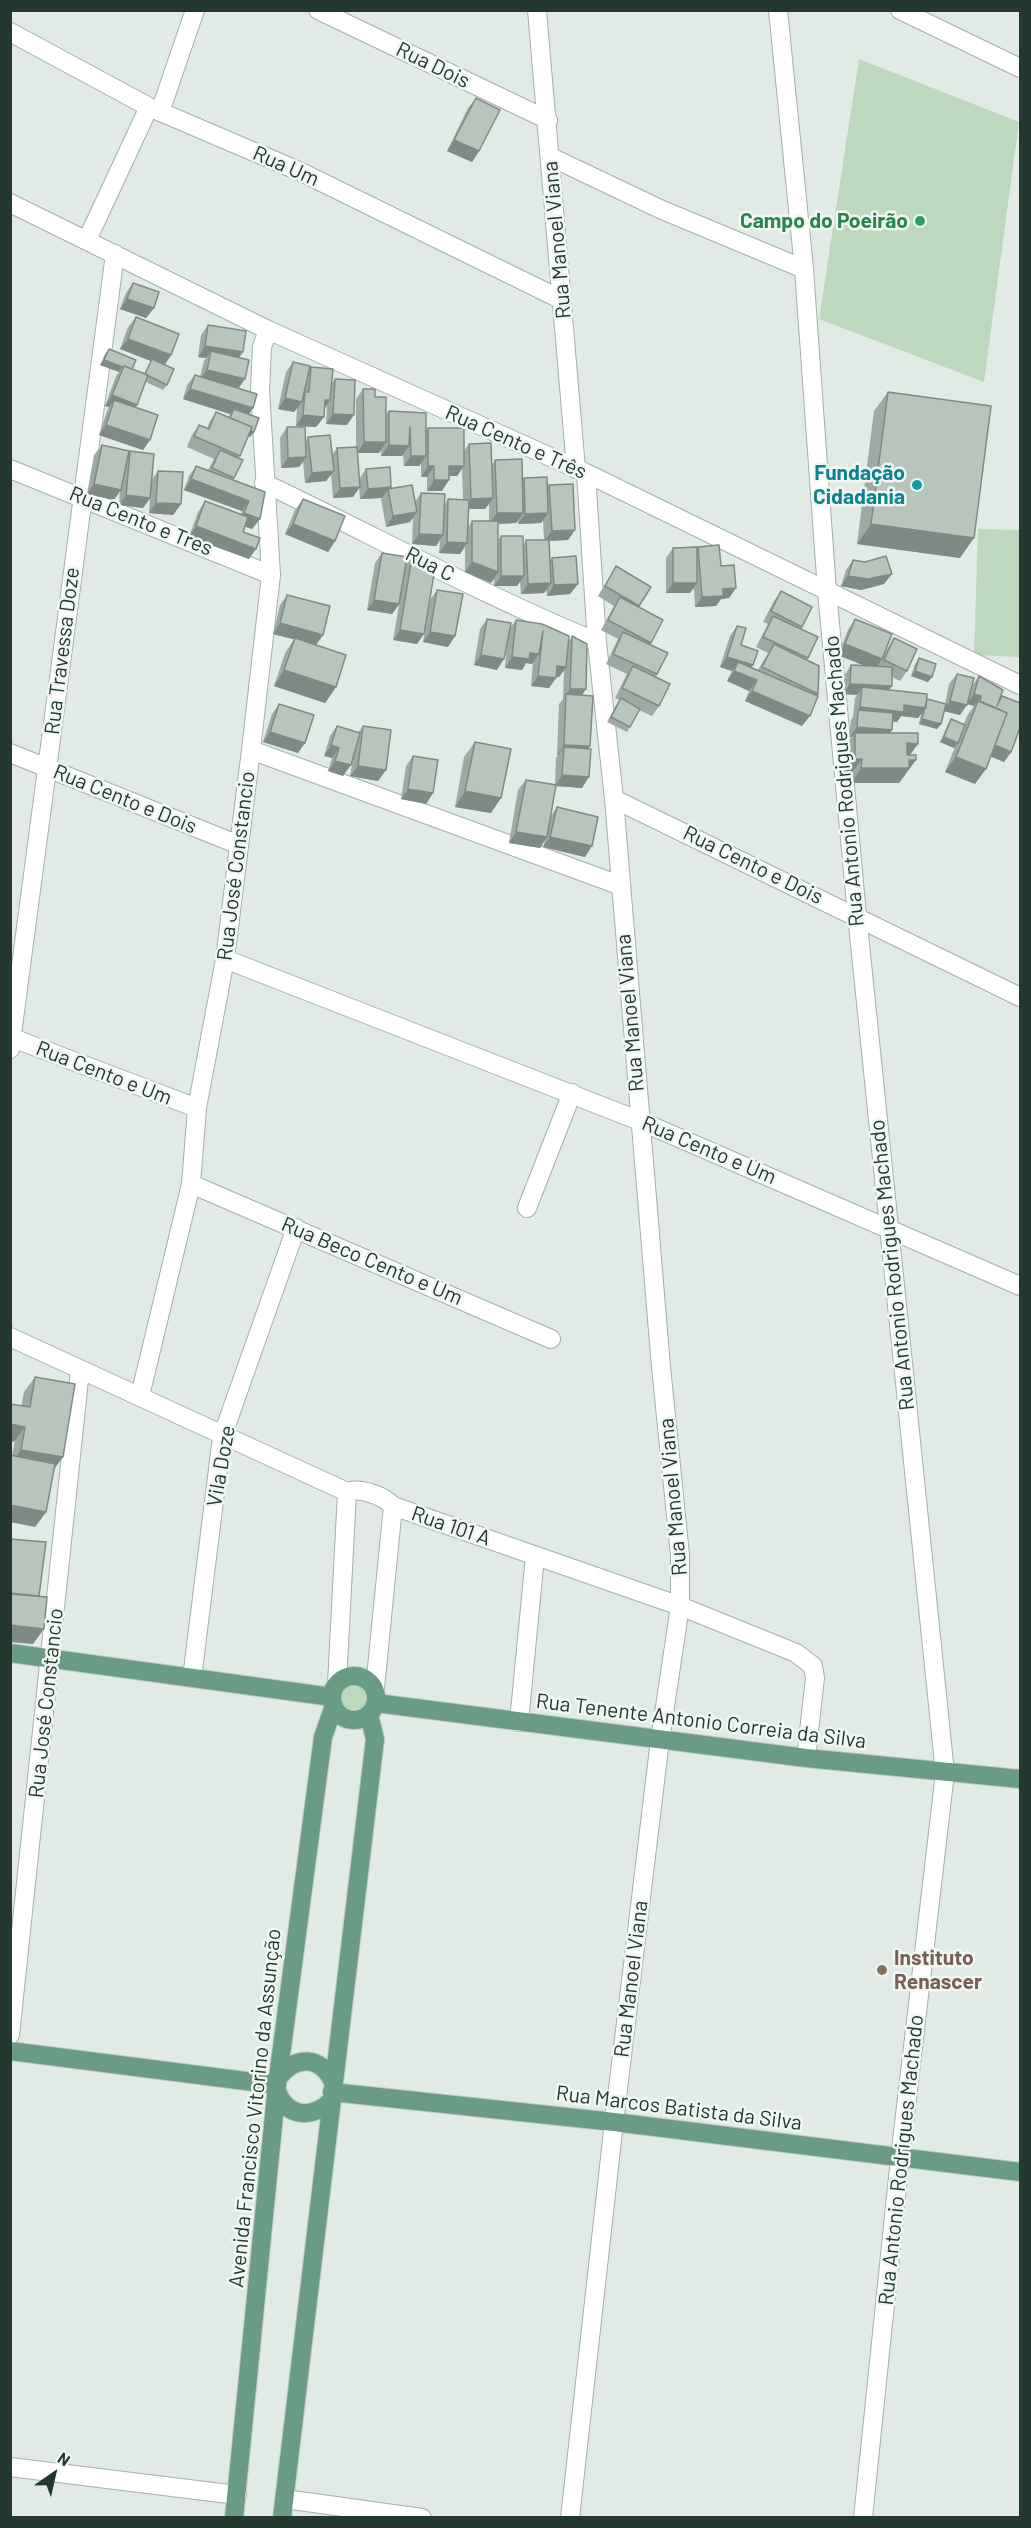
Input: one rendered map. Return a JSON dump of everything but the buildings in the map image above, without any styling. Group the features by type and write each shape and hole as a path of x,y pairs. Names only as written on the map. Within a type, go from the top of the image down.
{"main road":[{"path":"10,1653 334,1696"},
{"path":"283,2508 375,1739 373,1702 357,1676 350,1676 334,1696"},
{"path":"334,1696 342,1717 348,1720 356,1720 373,1702"},
{"name":"Avenida Francisco Vitorino da Assunção","path":"234,2517 278,2084 323,1737 334,1696"},
{"name":"Rua Tenente Antonio Correia da Silva","path":"373,1702 806,1758 1020,1779"},
{"path":"10,2051 278,2084"},
{"path":"278,2084 291,2064 308,2060 325,2068 332,2092"},
{"path":"278,2084 289,2109 301,2114 315,2112 332,2092"},
{"name":"Rua Marcos Batista da Silva","path":"332,2092 614,2122 1020,2172"}],"street":[{"path":"87,240 155,109 195,10"},
{"name":"Rua Dois","path":"318,10 548,120"},
{"name":"Rua Manoel Viana","path":"537,10 562,300 614,799 619,885 680,1555 680,1606 660,1740 570,2517"},
{"name":"Rua Antonio Rodrigues Machado","path":"778,10 804,268 826,591 887,1226 945,1773 900,2158 863,2517"},
{"path":"900,10 1019,62"},
{"name":"Rua Um","path":"10,32 155,109 301,172 562,300"},
{"path":"551,157 660,209 804,268"},
{"name":"Rua Cento e Três","path":"10,203 268,330 581,471 1020,685"},
{"name":"Rua Travessa Doze","path":"11,1042 115,254"},
{"name":"Rua José Constancio","path":"140,1396 191,1184 197,1108 225,959 251,750 271,575 260,390 262,347 268,330"},
{"name":"Rua Cento e Tres","path":"10,469 271,575"},
{"name":"Rua C","path":"264,483 406,551 514,608 597,642"},
{"path":"251,750 619,885"},
{"name":"Rua Cento e Dois","path":"10,753 239,845"},
{"name":"Rua Cento e Dois","path":"614,799 857,915 1020,997"},
{"name":"Rua Cento e Um","path":"225,959 640,1120 1020,1286"},
{"name":"Rua Cento e Um","path":"11,1042 197,1108"},
{"path":"527,1208 572,1093"},
{"name":"Rua Beco Cento e Um","path":"191,1184 551,1339"},
{"name":"Vila Doze","path":"192,1678 222,1437 296,1228"},
{"name":"Rua 101 A","path":"10,1337 140,1396 222,1437 347,1492 357,1490 380,1497 393,1506 680,1606 807,1659 813,1666 815,1678 806,1758"},
{"name":"Rua José Constancio","path":"10,2035 80,1370"},
{"path":"334,1696 347,1492"},
{"path":"373,1702 393,1506"},
{"path":"519,1722 536,1556"},
{"path":"10,2467 237,2495"},
{"path":"283,2508 422,2517"}],"green space":[{"name":"Campo do Poeirão","path":"859,59 1019,122 984,382 819,319"},
{"path":"978,529 1020,530 1020,657 974,655"},
{"path":"355,1682 367,1686 371,1698 367,1710 355,1714 343,1710 339,1698 343,1686"}],"place":[{"name":"Campo do Poeirão","path":"920,221"},
{"name":"Fundação Cidadania","path":"917,485"},
{"name":"Instituto Renascer","path":"882,1970"}]}
